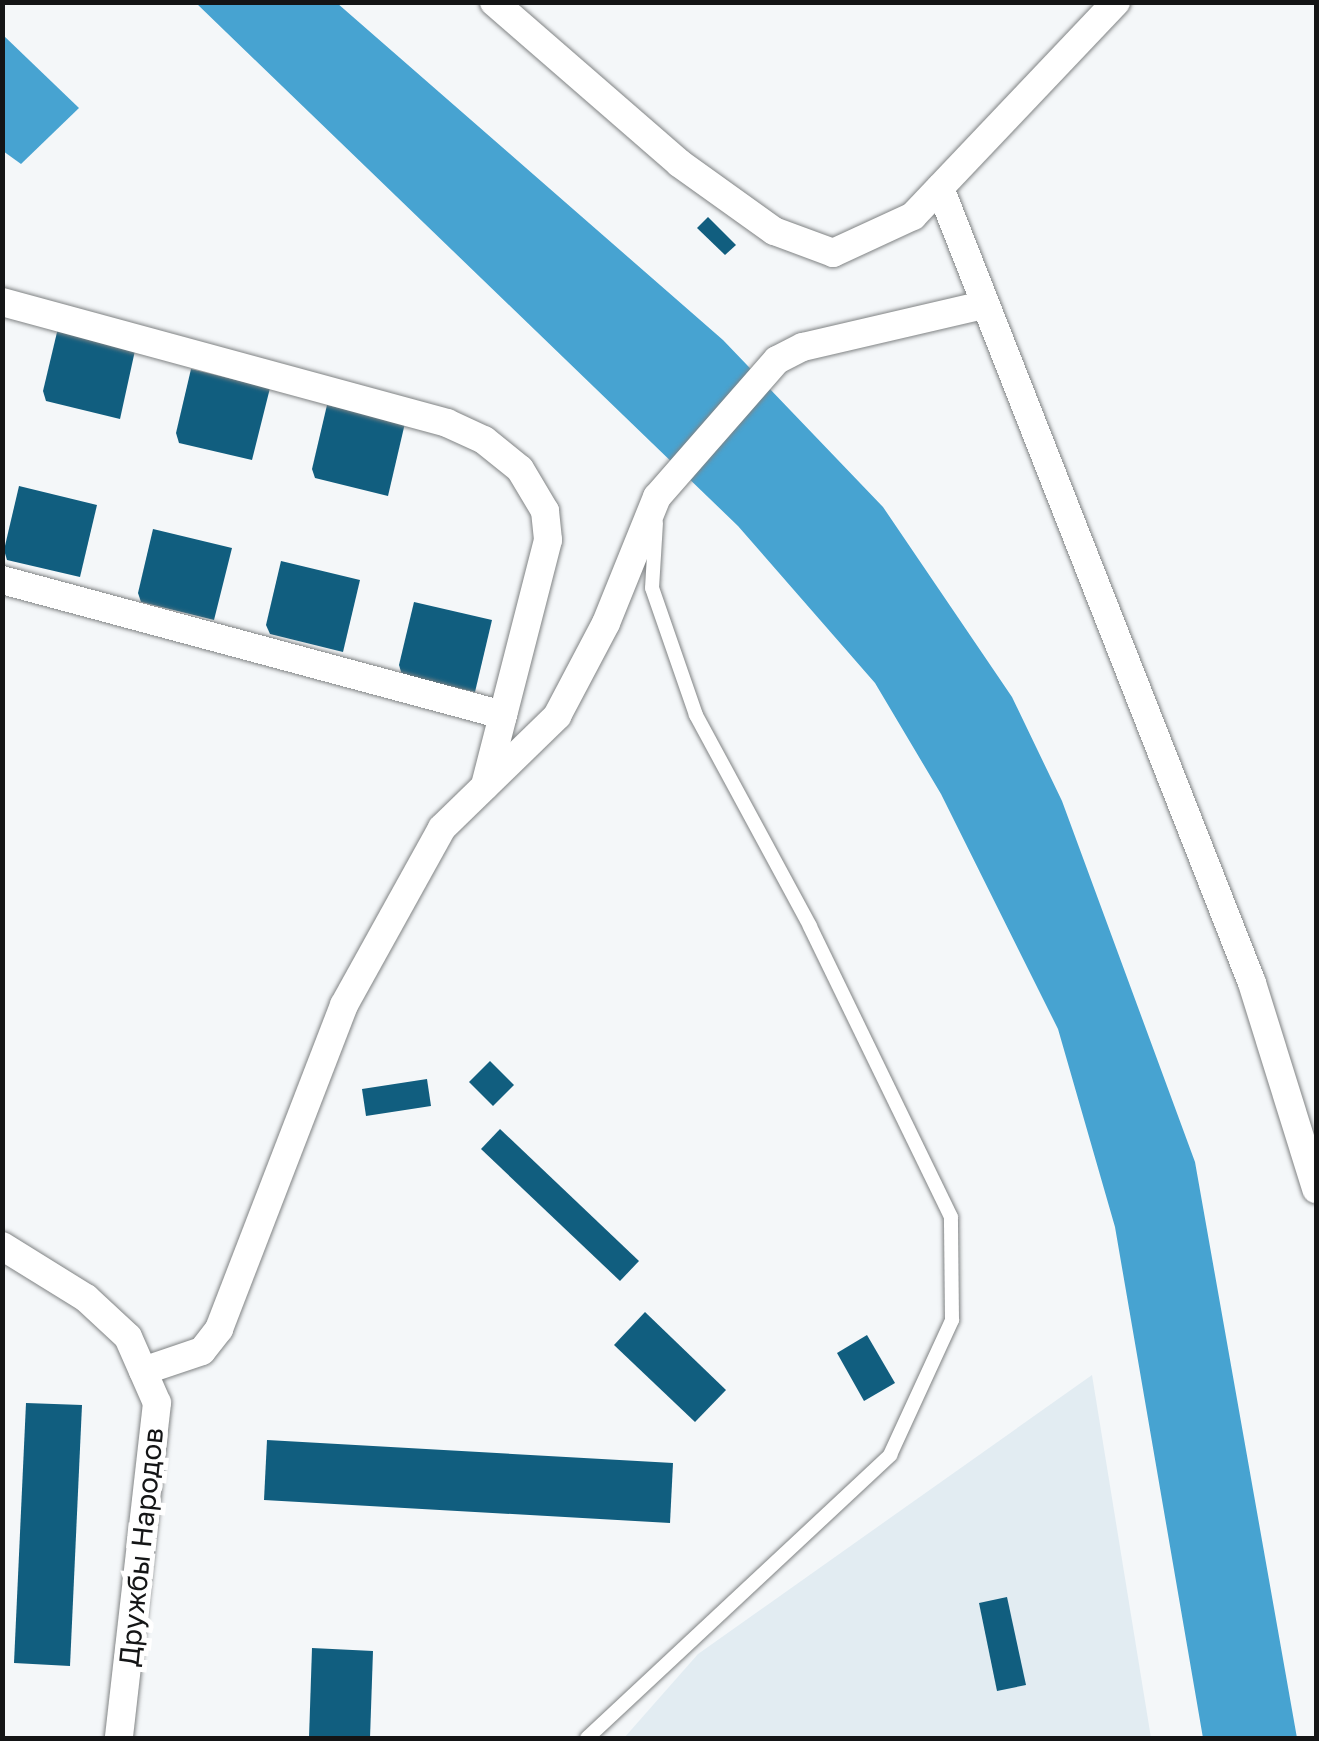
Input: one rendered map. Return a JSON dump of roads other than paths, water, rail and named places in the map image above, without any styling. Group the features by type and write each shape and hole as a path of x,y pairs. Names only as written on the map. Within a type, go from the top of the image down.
{"street":[{"path":"494,2 679,163 774,231 832,253 913,216 1116,2"},
{"path":"940,188 983,306 1252,983 1316,1188"},
{"path":"2,302 447,423 484,440 520,469 546,511 548,540 485,787"},
{"path":"142,1371 202,1351 218,1330 344,1005 442,828 557,716 606,623 657,496 777,360 803,347 983,306"},
{"path":"2,580 503,715"},
{"name":"Дружбы Народов","path":"2,1246 86,1298 128,1337 157,1403 119,1738"}],"lane":[{"path":"587,1738 890,1455 952,1320 951,1217 810,926 696,716 652,588 657,496"}],"water":[{"path":"196,3 337,3 723,340 883,507 1012,697 1062,801 1195,1162 1297,1738 1203,1738 1115,1227 1058,1029 941,794 875,683 738,526"},
{"path":"3,35 79,108 21,164 3,151"}]}
